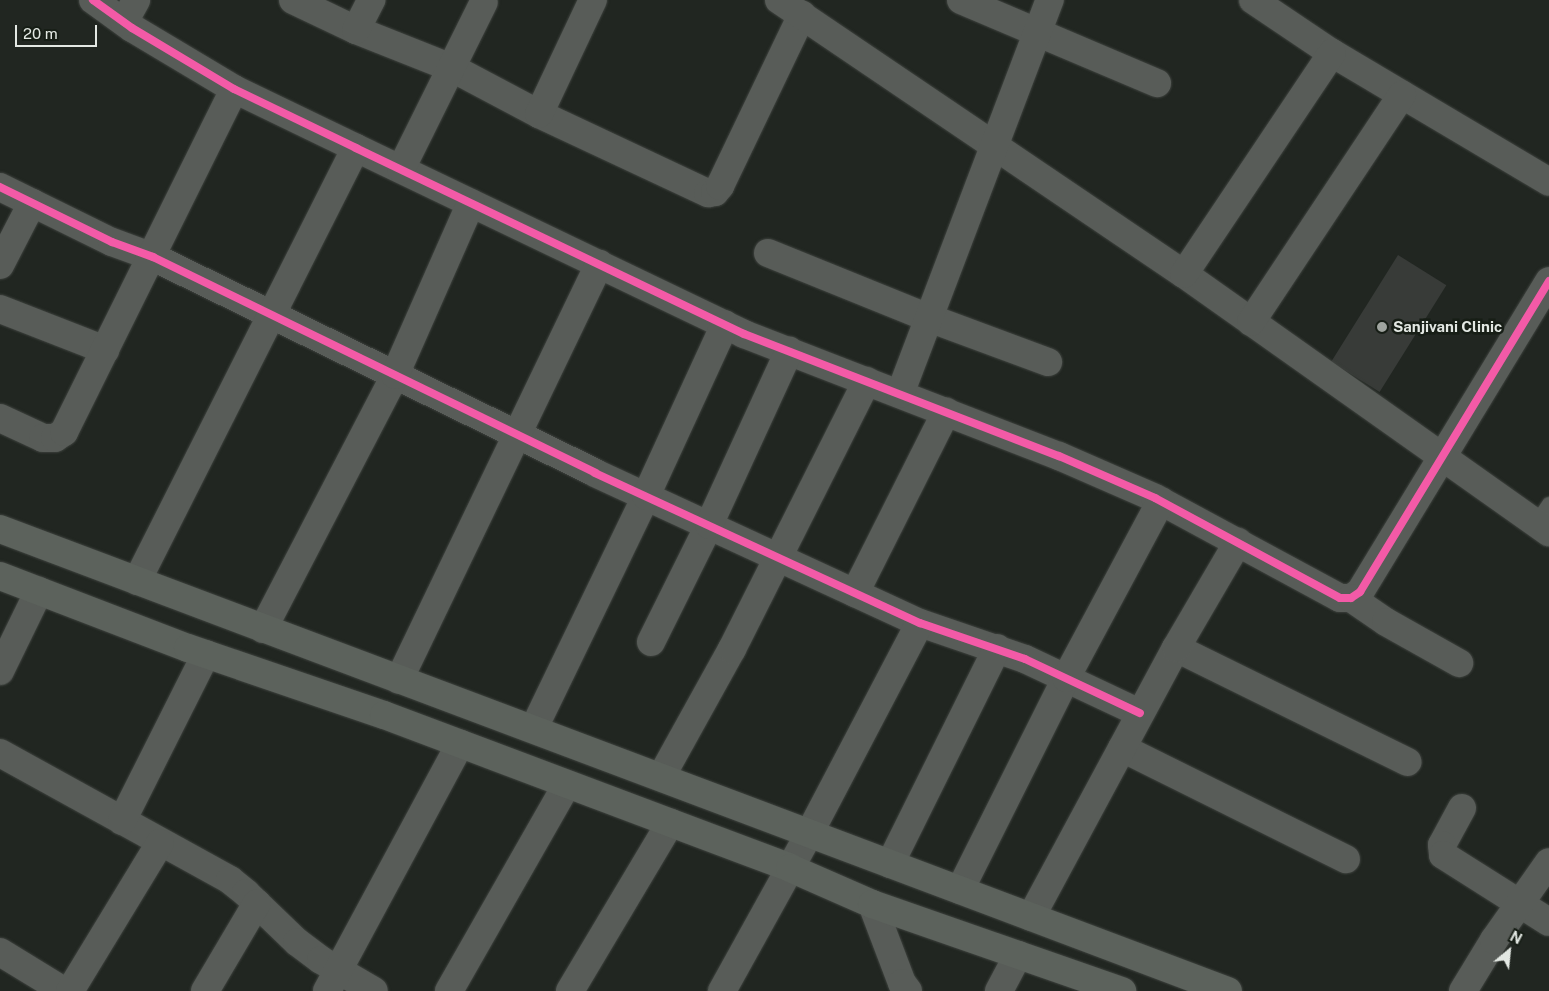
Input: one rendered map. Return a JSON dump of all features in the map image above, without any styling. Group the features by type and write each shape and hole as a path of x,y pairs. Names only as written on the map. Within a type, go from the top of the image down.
{"main road":[{"path":"0,529 399,680 534,728 809,834 1228,991"},
{"path":"0,576 206,654 567,784 790,868 872,904 1122,991"}],"street":[{"path":"93,0 130,11 234,89 356,148 725,324 867,382 1059,456 1161,500 1340,598 1351,598 1360,592 1549,281"},
{"path":"293,0 356,30 452,68 539,114 708,193 715,192 720,186 802,15"},
{"path":"356,30 371,0"},
{"path":"539,114 593,0"},
{"path":"779,0 1184,274 1442,456 1545,520"},
{"path":"961,0 1157,83"},
{"path":"900,394 1050,0"},
{"path":"1253,0 1332,53 1549,182"},
{"path":"400,169 484,2"},
{"path":"1184,274 1332,53"},
{"path":"0,418 44,438 54,438 64,432 153,257 234,89"},
{"path":"1251,322 1402,95"},
{"path":"137,581 213,435 270,314 356,148"},
{"path":"0,187 112,242 153,257 709,526 778,556 920,623 997,648 1140,713"},
{"path":"0,265 32,203"},
{"path":"264,629 395,375 472,203"},
{"path":"768,253 929,318 1048,362"},
{"path":"399,680 518,435 598,264"},
{"path":"0,309 106,350"},
{"path":"534,728 646,496 725,324"},
{"path":"651,642 709,526 789,351"},
{"path":"661,777 711,687 867,382"},
{"path":"855,593 946,412"},
{"path":"960,890 1066,678 1161,500"},
{"path":"1031,917 1140,713 1238,542"},
{"path":"0,671 39,591"},
{"path":"1351,598 1386,622 1459,663"},
{"path":"722,991 809,834 920,623"},
{"path":"890,864 997,648"},
{"path":"1176,648 1408,762"},
{"path":"122,821 206,654"},
{"path":"333,981 460,744"},
{"path":"1122,748 1346,860"},
{"path":"0,753 230,880 297,942 333,981 374,991"},
{"path":"449,991 567,784"},
{"path":"1462,808 1442,845 1443,855 1549,922"},
{"path":"570,991 670,823"},
{"path":"70,991 160,843"},
{"path":"1463,991 1494,940 1549,862"},
{"path":"205,991 257,903"},
{"path":"872,904 902,983 908,991"},
{"path":"0,952 64,991"},
{"path":"998,991 1018,955"}],"building":[{"path":"1398,255 1446,285 1380,392 1331,362"}],"cycle path":[{"path":"93,0 132,28 234,89 356,148 744,334 1059,456 1155,498 1340,598 1351,598 1360,592 1549,281"},
{"path":"0,187 112,242 153,257 595,473 920,623 1025,659 1140,713"}],"place":[{"name":"Sanjivani Clinic","path":"1382,327"}]}
